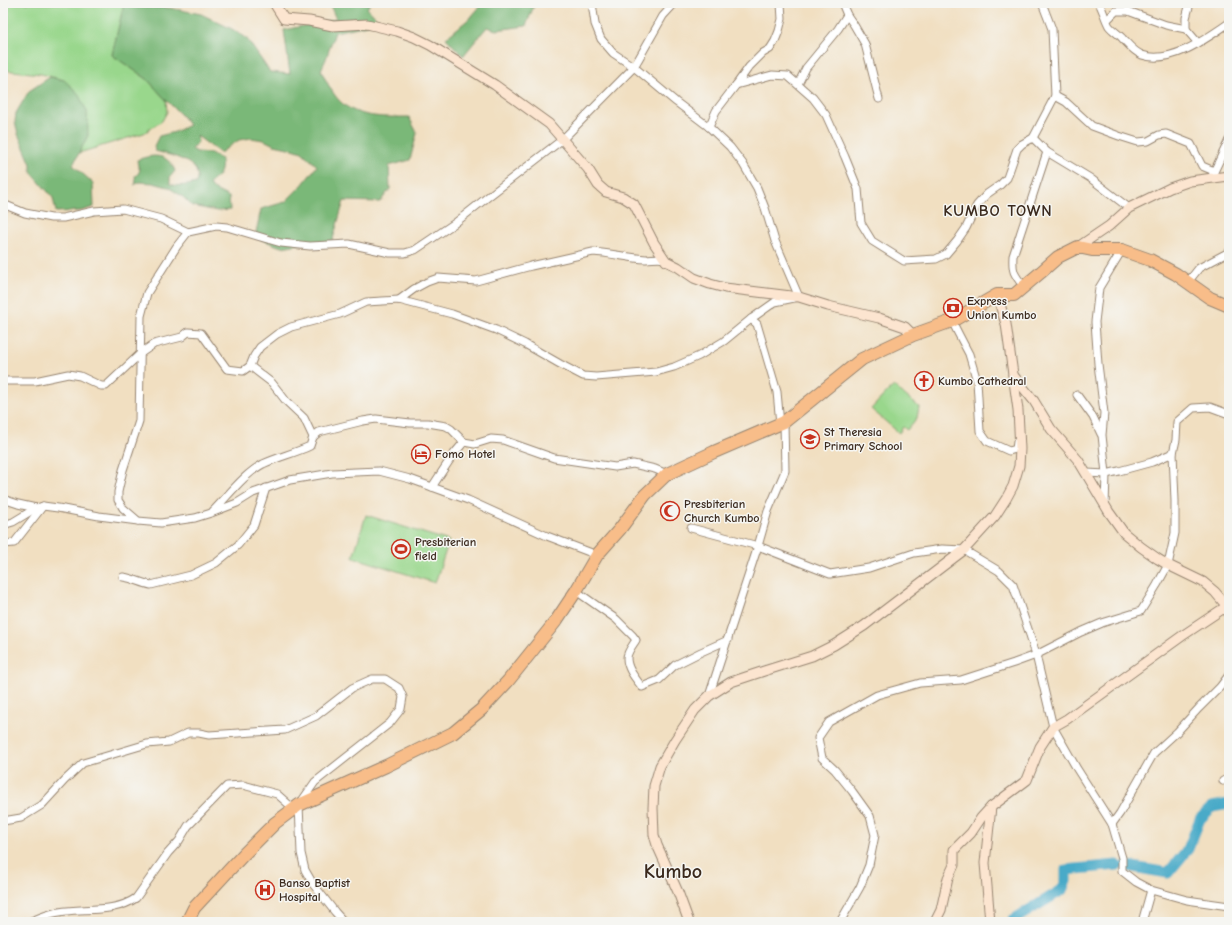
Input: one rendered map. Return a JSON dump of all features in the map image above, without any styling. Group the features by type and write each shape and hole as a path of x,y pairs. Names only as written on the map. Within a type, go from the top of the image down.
{"highway":[{"path":"187,922 194,908 244,854 275,823 297,807 386,766 452,733 482,709 508,681 556,621 597,555 620,530 645,494 667,474 782,423 862,359 913,335 952,321 997,295 1014,295 1058,257 1078,247 1092,250 1122,250 1150,260 1188,282 1210,298 1229,306"}],"street":[{"path":"274,3 284,19 309,21 333,26 367,24 397,31 414,37 495,85 549,124 588,169 598,185 606,192 623,197 634,204 664,259 694,278 725,288 799,297 828,306 880,318 905,327 913,335"},
{"path":"592,3 595,24 601,39 613,53 634,66 676,102 709,127 730,147 743,164 757,188 775,241 799,297"},
{"path":"138,521 123,508 118,500 118,492 123,470 139,421 141,316 147,293 169,257 188,232 208,227 222,226 281,243 310,246 349,244 390,253 405,253 415,250 455,223 563,139 634,66 663,16 675,3"},
{"path":"709,127 716,111 749,67 763,53 770,49 775,41 780,31 782,19 781,3"},
{"path":"842,3 847,15 865,44 879,99"},
{"path":"736,85 772,75 788,76 798,84 813,98 826,116 858,189 861,223 872,241 904,261 936,259 946,254 957,241 966,228 977,205 987,194 1007,178 1017,149 1022,144 1033,138 1054,96 1052,29 1042,3"},
{"path":"1099,3 1110,26 1134,51 1160,57 1168,56 1198,43 1229,23"},
{"path":"1186,29 1186,18 1190,3"},
{"path":"1107,20 1116,10 1125,10 1166,25 1186,29 1198,43"},
{"path":"798,84 806,68 838,30 847,15"},
{"path":"1054,96 1066,102 1092,126 1119,136 1138,142 1148,141 1159,135 1166,134 1191,144 1202,166 1212,175"},
{"path":"1033,138 1047,152 1090,178 1129,208"},
{"path":"1212,175 1229,140"},
{"path":"1024,287 1014,274 1012,268 1013,256 1047,152"},
{"path":"1078,247 1109,226 1129,208 1170,188 1212,175 1229,176"},
{"path":"3,204 25,213 51,218 63,218 94,211 123,209 148,214 188,232"},
{"path":"1105,506 1106,474 1102,435 1104,413 1094,322 1099,288 1122,250"},
{"path":"399,300 414,289 438,278 476,281 531,266 593,252 645,259 664,259"},
{"path":"1188,282 1199,268 1229,252"},
{"path":"952,321 969,354 977,381 980,431 988,442 1009,451 1016,449 1018,434 1018,410 1006,324 997,295"},
{"path":"3,381 35,381 68,374 80,376 101,386 106,386 141,352 154,344 182,337 188,332 201,333 227,369 243,371 250,366 260,347 277,334 291,327 340,314 366,302 399,300 452,314 496,330 583,376 596,377 656,372 674,367 699,356 724,341 775,302 799,297"},
{"path":"709,696 768,511 785,471 782,423 777,392 757,324 751,319"},
{"path":"250,366 272,382 286,401 304,418 313,437"},
{"path":"935,922 940,910 948,878 954,865 954,850 971,833 981,818 991,807 1027,780 1040,747 1053,727 1067,719 1182,636 1227,610 1221,599 1203,582 1168,565 1141,547 1124,533 1105,506 1078,460 1051,429 1034,401 1013,374"},
{"path":"1077,395 1093,417 1102,435"},
{"path":"840,922 860,888 869,865 875,835 870,816 857,797 835,770 822,758 818,738 829,722 877,695 920,684 961,680 1036,655 1102,623 1141,611 1168,565 1175,533 1173,453 1176,440 1177,422 1194,408 1210,407 1229,414"},
{"path":"211,513 256,469 264,464 310,446 313,437 320,432 330,428 376,419 446,426 464,442 475,444 491,439 503,440 554,458 615,466 634,464 655,469 667,474"},
{"path":"689,922 655,840 653,808 654,786 660,766 695,710 709,696 731,682 812,656 834,645 864,626 964,550 995,516 1013,486 1019,466 1020,449 1018,434"},
{"path":"432,487 453,455 464,442"},
{"path":"1087,473 1106,474 1152,462 1173,453"},
{"path":"3,499 18,504 58,508 99,516 161,523 195,518 211,513 237,503 254,493 290,480 332,473 379,471 410,479 468,500 547,536 597,555"},
{"path":"123,577 132,578 151,585 191,575 216,562 238,545 254,525 266,488"},
{"path":"3,525 13,522 40,507"},
{"path":"3,544 14,543 40,507"},
{"path":"691,528 758,546 830,574 869,568 914,553 942,549 964,550 999,570 1013,585 1036,655 1053,727 1077,769 1112,824 1122,858 1122,871 1136,882 1151,890 1187,900 1229,906"},
{"path":"576,591 616,619 636,640 627,656 628,664 633,676 642,687 659,680 675,666 728,640"},
{"path":"1112,824 1120,813 1154,753 1177,732 1220,687 1229,675"},
{"path":"3,821 21,818 42,805 64,780 83,763 147,744 169,742 188,733 209,735 285,730 316,716 352,688 372,679 385,679 399,688 403,697 401,709 390,723 315,782 297,807 301,853 305,870 313,884 344,922"},
{"path":"29,922 50,914 107,908 128,903 136,898 179,841 188,826 227,786 244,785 277,794 297,807"},
{"path":"990,922 985,863 991,807"},
{"path":"1142,922 1151,890"},
{"path":"193,922 194,908"}],"green space":[{"path":"3,3 136,3 138,7 124,4 112,55 147,79 166,100 167,112 162,121 144,133 79,153 88,135 64,80 41,74 3,70"},
{"path":"329,3 371,3 367,8 380,22 335,32 321,70 333,93 350,109 366,115 409,117 417,133 410,160 389,166 390,189 380,202 344,201 332,242 312,242 281,247 255,237 261,209 285,202 303,184 317,166 302,152 274,145 264,140 251,138 239,140 220,153 197,136 198,142 192,149 197,152 211,153 221,159 220,174 209,184 213,189 229,197 230,210 217,211 192,206 183,197 168,187 153,183 140,182 134,185 136,183 135,176 140,170 137,160 154,156 164,158 172,165 175,171 170,177 170,184 179,186 196,183 197,173 191,164 179,158 155,151 154,146 159,136 175,132 189,125 147,79 112,55 124,4 138,7 170,8 201,14 232,29 247,39 270,72 290,74 284,30 336,19"},
{"path":"483,3 535,3 526,26 496,30 487,27 463,56 446,38 471,17"},
{"path":"50,77 64,80 77,92 87,111 88,135 73,165 93,183 94,207 81,211 56,212 53,198 31,172 31,164 18,134 15,122 16,113 29,91"},
{"path":"894,386 919,407 917,418 907,430 903,427 899,433 871,409"},
{"name":"Presbiterian field","path":"366,515 449,541 435,583 353,557"}],"waterway":[{"path":"1127,866 1168,873 1188,849 1200,819 1212,807 1229,804"},
{"path":"1013,922 1013,920 1062,890 1066,881 1066,870 1117,865"}],"place":[{"name":"Express Union Kumbo","path":"953,308"},
{"name":"Kumbo Cathedral","path":"924,381"},
{"name":"St Theresia Primary School","path":"810,439"},
{"name":"Fomo Hotel","path":"421,454"},
{"name":"Presbiterian Church Kumbo","path":"670,511"},
{"name":"Presbiterian field","path":"401,549"},
{"name":"Banso Baptist Hospital","path":"265,890"}],"district":[{"name":"KUMBO TOWN","path":"998,211"},
{"name":"Kumbo","path":"673,871"}]}
